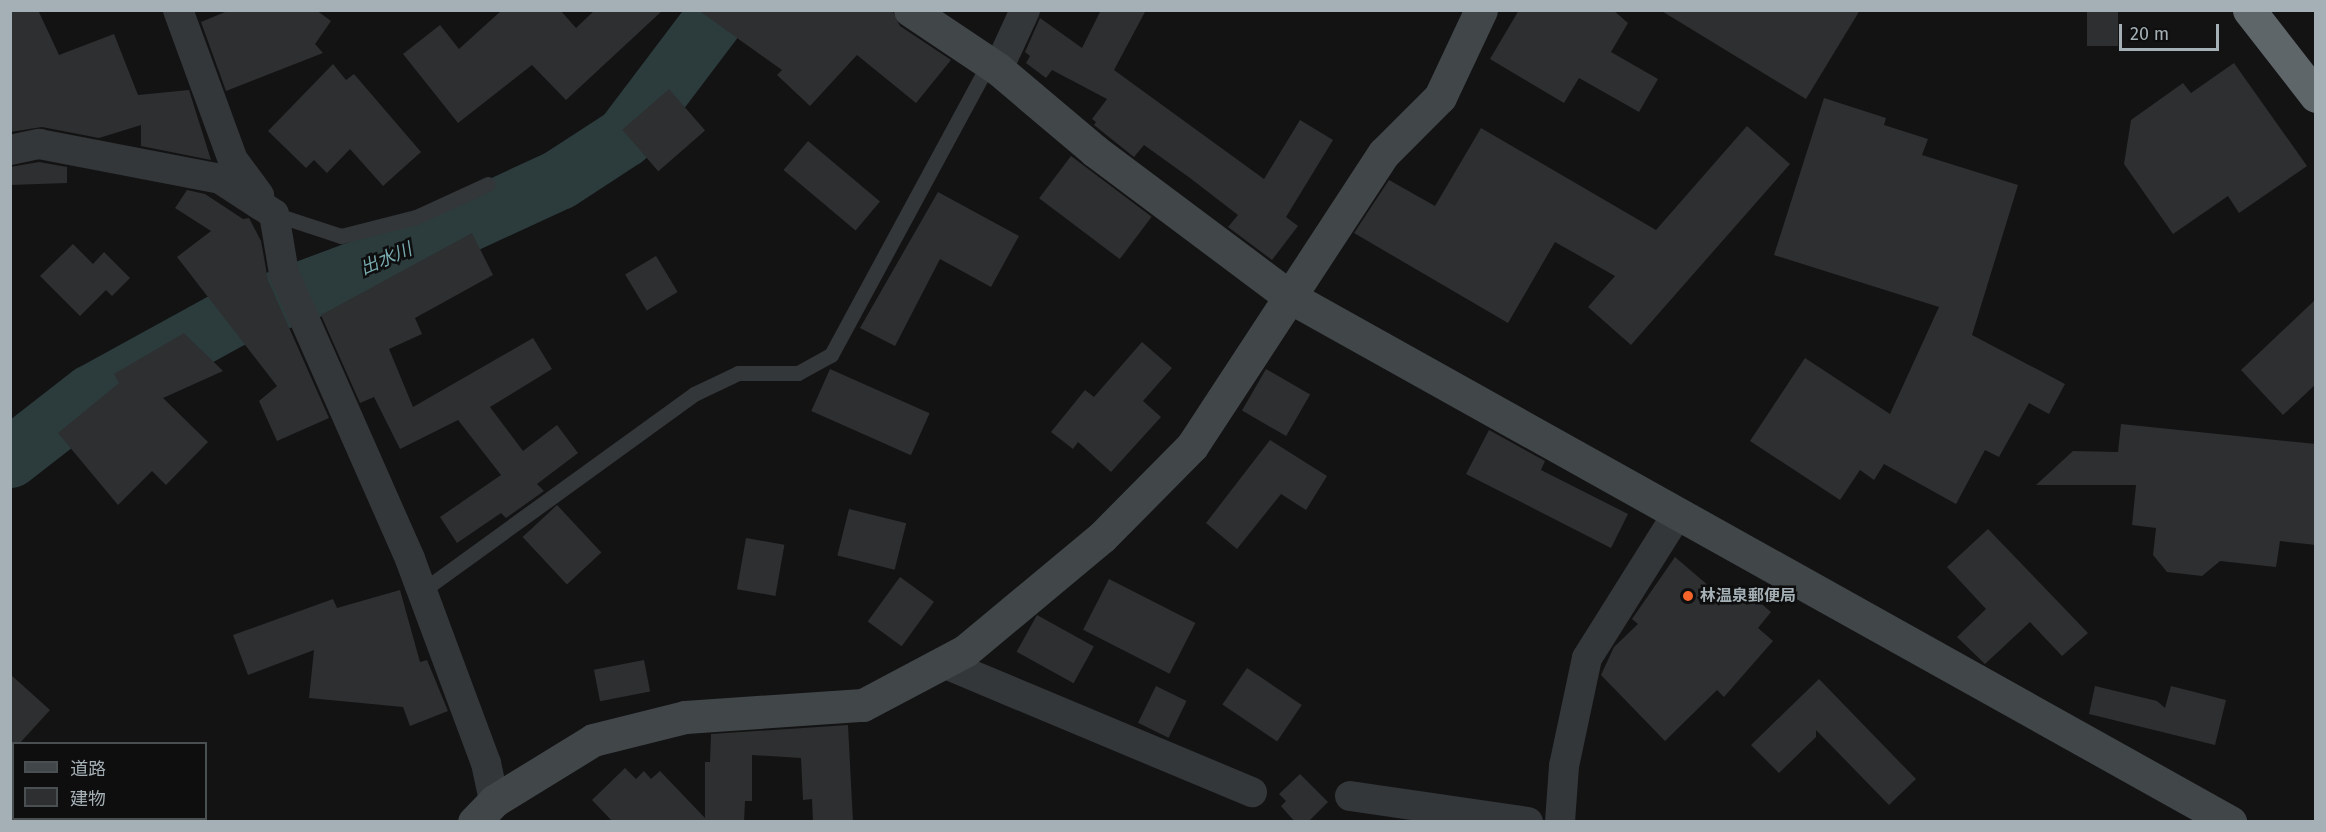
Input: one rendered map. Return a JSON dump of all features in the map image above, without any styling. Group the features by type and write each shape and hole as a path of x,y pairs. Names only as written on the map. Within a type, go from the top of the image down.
{"highway":[{"path":"2249,10 2316,96"}],"street":[{"path":"910,10 993,66 1095,151 1290,297 1676,516 2230,822"},
{"path":"993,66 1025,10"},
{"path":"484,812 593,740 685,717 863,705 965,651 1102,537 1192,446 1384,153 1440,97 1481,10"},
{"path":"181,14 233,160 274,214 284,273 350,417 422,591 486,764 484,812"},
{"path":"10,150 39,144 220,179 274,214"},
{"path":"1560,822 1564,766 1587,658 1676,516"},
{"path":"943,663 1252,792"},
{"path":"1350,796 1528,822"}],"lane":[{"path":"422,591 694,394 738,373 798,373 831,355 993,66"},
{"path":"274,214 341,236 416,217 488,184"}],"building":[{"path":"10,10 38,10 59,55 114,34 138,95 189,90 211,160 141,146 141,125 99,138 42,127 10,132"},
{"path":"230,10 316,10 331,21 315,44 323,53 226,91 201,22"},
{"path":"502,10 560,10 576,28 595,10 663,10 566,100 532,65 458,123 403,54 440,25 459,49"},
{"path":"698,10 892,10 900,26 951,60 916,103 857,55 810,106 777,75 782,70"},
{"path":"1101,10 1146,10 1114,70 1264,179 1300,120 1333,140 1286,217 1298,226 1272,260 1228,227 1238,215 1190,178 1144,145 1134,157 1094,125 1096,122 1092,119 1107,99 1052,70 1046,78 1026,63 1030,56 1025,52 1040,18 1082,48"},
{"path":"1519,10 1613,10 1628,23 1611,52 1658,79 1639,112 1579,78 1564,103 1490,59"},
{"path":"1660,10 1860,10 1806,99"},
{"path":"2087,10 2118,10 2118,46 2087,46"},
{"path":"2234,63 2307,166 2239,213 2228,196 2173,234 2124,164 2131,120 2183,83 2191,93"},
{"path":"333,64 346,80 354,74 421,152 383,186 350,149 327,173 314,160 306,168 268,131"},
{"path":"669,89 705,131 658,171 622,130"},
{"path":"1824,98 1886,118 1884,125 1928,139 1922,155 2018,185 1972,335 2065,384 2049,414 2029,403 1999,457 1985,450 1956,504 1884,464 1874,480 1860,470 1840,500 1750,441 1805,358 1890,414 1939,307 1774,255"},
{"path":"1747,126 1790,164 1631,345 1588,307 1615,276 1555,242 1508,323 1354,233 1389,180 1435,206 1481,128 1656,230"},
{"path":"808,141 880,201 856,231 784,170"},
{"path":"1071,156 1152,217 1120,259 1039,198"},
{"path":"39,162 67,167 67,183 10,185 10,167"},
{"path":"187,190 205,194 243,219 249,218 261,241 268,280 329,418 277,441 259,401 277,386 177,257 211,231 175,208"},
{"path":"938,192 1019,236 991,287 940,259 895,346 860,328"},
{"path":"472,233 493,275 415,318 422,334 389,349 413,407 533,338 552,369 490,407 523,451 557,425 578,453 537,484 544,491 506,518 501,513 457,543 440,517 501,475 458,420 400,449 374,397 360,403 321,315"},
{"path":"73,244 93,264 104,252 130,278 112,296 106,290 80,316 40,276"},
{"path":"656,256 678,292 647,311 625,275"},
{"path":"2316,299 2316,384 2283,415 2241,370"},
{"path":"184,333 223,371 163,398 208,442 166,485 152,471 118,505 58,433 119,383 114,374"},
{"path":"1142,342 1172,368 1143,401 1161,417 1111,472 1078,442 1073,449 1051,432 1085,390 1094,397"},
{"path":"830,369 930,413 911,455 811,411"},
{"path":"1266,369 1310,394 1286,436 1242,411"},
{"path":"2121,424 2316,444 2316,545 2280,541 2276,567 2220,561 2202,576 2167,572 2153,555 2156,528 2132,525 2136,485 2036,485 2073,451 2118,452"},
{"path":"1489,430 1545,461 1541,470 1628,514 1611,548 1466,474"},
{"path":"1270,440 1327,476 1306,510 1281,494 1237,549 1206,523"},
{"path":"557,505 601,553 567,585 523,537"},
{"path":"849,509 906,523 895,570 837,556"},
{"path":"1988,529 2088,633 2062,656 2030,622 1985,664 1957,637 1986,609 1947,567"},
{"path":"746,538 784,545 775,596 737,589"},
{"path":"1675,557 1724,599 1738,584 1771,612 1758,628 1773,641 1724,697 1717,690 1665,741 1601,675 1614,647 1638,624 1632,619"},
{"path":"900,577 934,602 902,646 868,621"},
{"path":"1109,579 1195,623 1170,674 1083,630"},
{"path":"400,590 420,662 427,660 448,711 410,726 403,707 309,698 314,650 248,675 233,635 333,599 337,608"},
{"path":"1037,615 1094,647 1073,683 1017,652"},
{"path":"644,660 650,691 600,701 594,670"},
{"path":"1247,668 1302,705 1277,741 1222,704"},
{"path":"10,674 50,710 21,742 12,742 10,753"},
{"path":"1819,679 1916,779 1889,805 1816,730 1816,737 1779,773 1751,745"},
{"path":"1156,686 1187,701 1169,738 1138,723"},
{"path":"2095,686 2157,701 2165,708 2171,686 2226,700 2215,745 2089,714"},
{"path":"848,725 853,822 813,822 812,799 803,800 801,758 752,755 752,801 745,801 744,822 613,822 592,800 625,768 636,779 644,771 651,779 660,771 705,818 705,762 710,762 711,734"},
{"path":"1300,774 1328,802 1308,822 1295,822 1281,806 1286,801 1279,794"}],"waterway":[{"name":"出水川","path":"10,458 91,395 231,318 379,263 559,180 625,137 721,10"}],"place":[{"name":"林温泉郵便局","path":"1688,596"}]}
